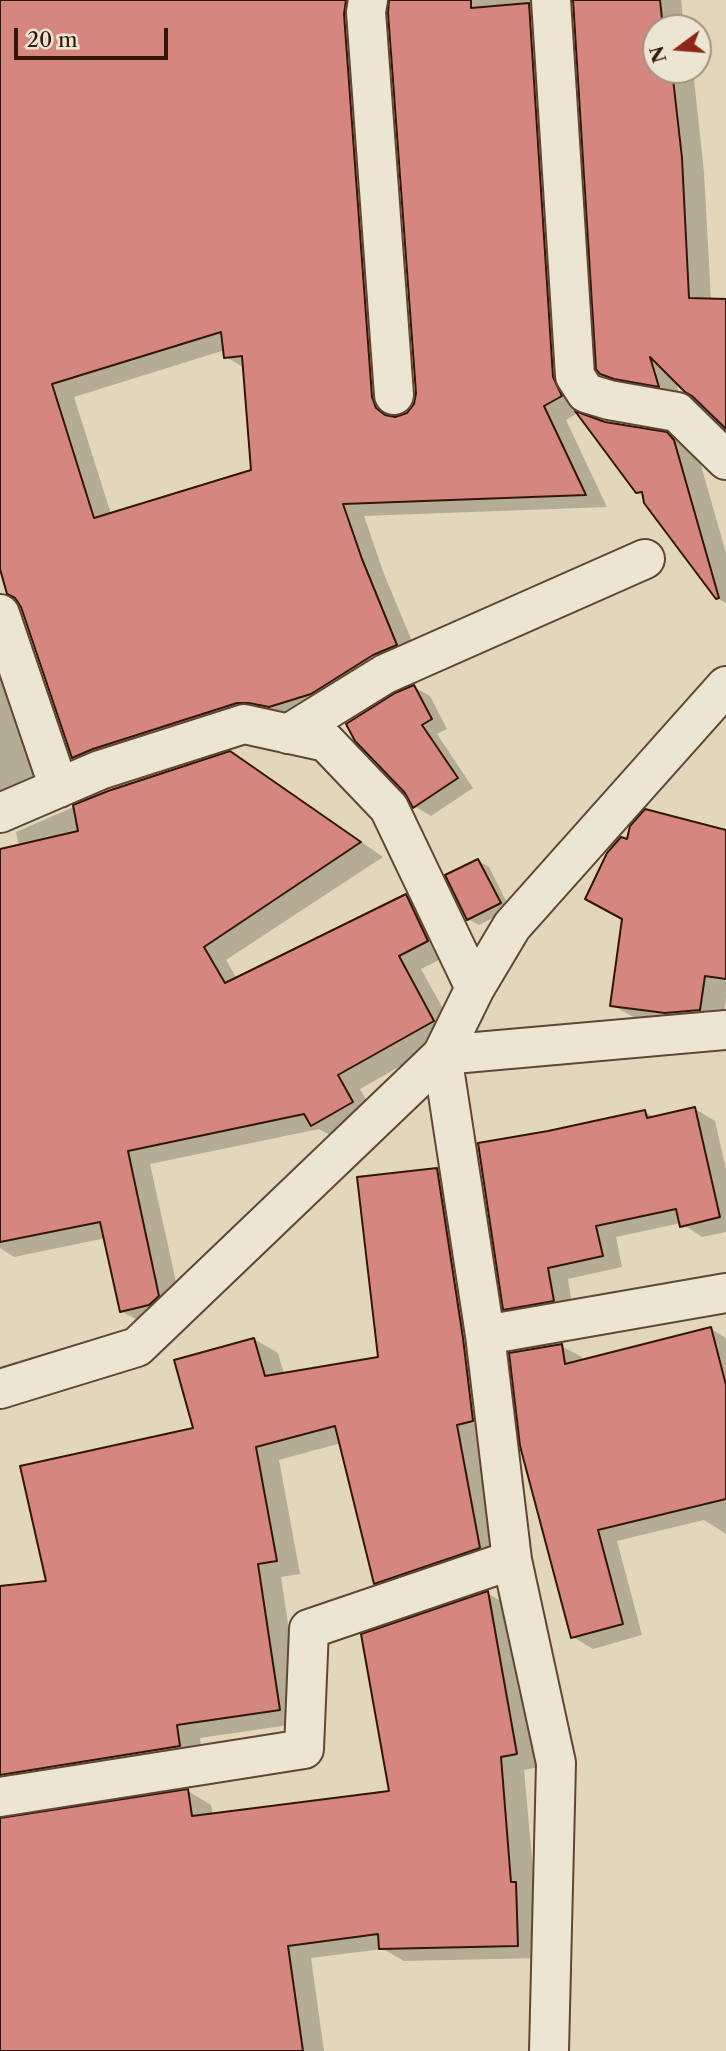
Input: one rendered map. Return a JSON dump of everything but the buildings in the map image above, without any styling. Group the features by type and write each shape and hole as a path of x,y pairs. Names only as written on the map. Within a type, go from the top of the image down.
{"street":[{"path":"368,0 366,12 394,395"},
{"path":"551,0 575,376 586,393 609,400 677,412 726,460"},
{"path":"288,734 385,674 645,559"},
{"path":"0,614 59,788"},
{"path":"0,1389 137,1347 442,1055 475,988 512,926 726,686"},
{"path":"0,813 100,770 244,724 326,742 388,808 475,988"},
{"path":"442,1055 726,1030"},
{"path":"442,1055 485,1335 512,1560 556,1763 549,2051"},
{"path":"485,1335 726,1293"},
{"path":"0,1797 304,1749 309,1629 512,1560"}]}
